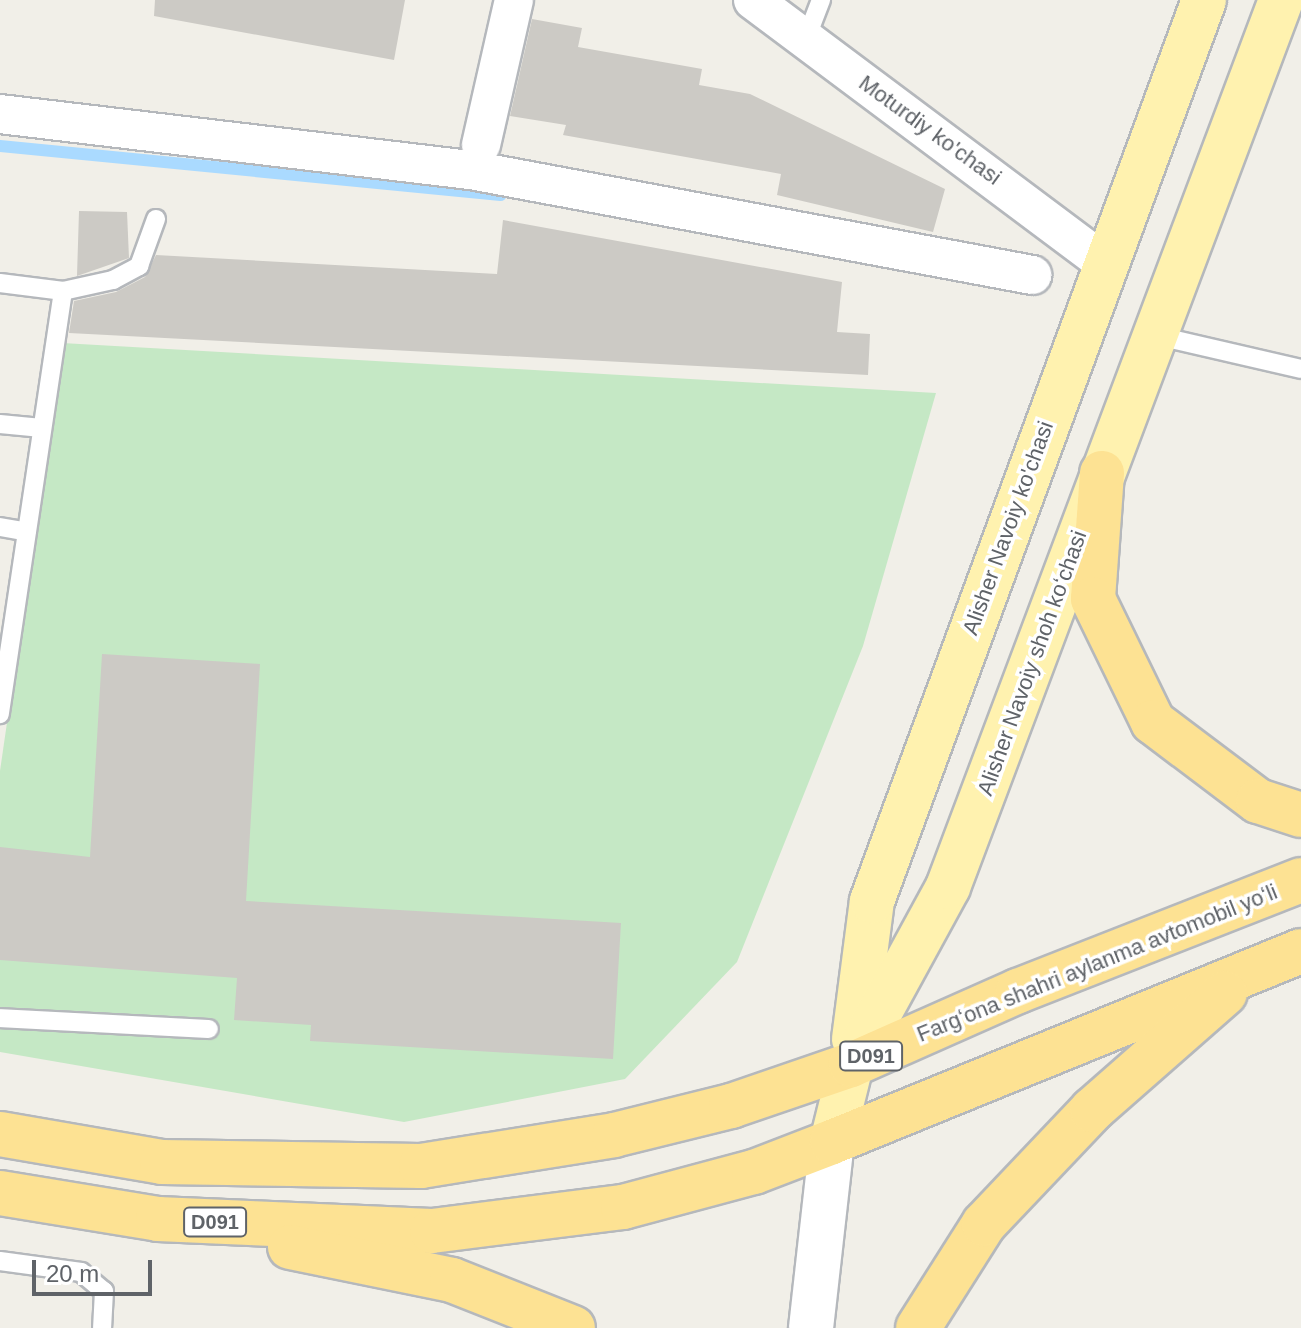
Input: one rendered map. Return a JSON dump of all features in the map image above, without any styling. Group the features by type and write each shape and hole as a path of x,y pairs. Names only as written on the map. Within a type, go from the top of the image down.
{"highway":[{"path":"1102,473 1093,599 1153,722 1258,801 1301,815"},
{"name":"Fargʻona shahri aylanma avtomobil yoʻli","path":"0,1134 162,1162 421,1166 614,1135 731,1106 851,1065 1032,985 1301,880"},
{"name":"D091","path":"0,1193 158,1219 432,1231 623,1207 754,1172 1301,951"},
{"path":"918,1328 984,1224 1092,1110 1251,970"},
{"path":"158,1219 452,1280 573,1328"}],"main road":[{"name":"Alisher Navoiy ko'chasi","path":"851,1065 872,901 1204,0"},
{"name":"Alisher Navoiy shoh koʻchasi","path":"832,1142 851,1065 948,887 1281,0"}],"street":[{"path":"0,101 480,152 514,0"},
{"name":"Moturdiy ko'chasi","path":"753,0 1105,263"},
{"path":"0,114 476,171 1032,275"},
{"name":"Alisher Navoiy shoh koʻchasi","path":"811,1328 832,1142"}],"lane":[{"path":"806,39 821,0"},
{"path":"0,283 63,291 113,280 139,266 156,219"},
{"path":"0,714 63,291"},
{"path":"1154,335 1301,369"},
{"path":"0,424 42,428"},
{"path":"0,527 27,532"},
{"path":"0,1018 209,1029"},
{"path":"0,1261 81,1272 104,1291 102,1328"}],"green space":[{"path":"62,343 936,393 863,646 737,962 625,1079 404,1122 0,1052 0,771"}],"building":[{"path":"155,0 405,0 394,60 154,16"},
{"path":"532,19 582,28 578,47 702,69 699,85 750,94 945,189 933,232 777,195 781,174 563,135 566,125 510,116"},
{"path":"79,211 127,212 129,258 77,276"},
{"path":"503,220 842,282 837,332 870,334 868,375 69,333 74,301 116,292 145,277 156,255 497,274"},
{"path":"102,654 260,664 246,901 621,923 613,1059 310,1041 311,1025 234,1020 237,978 0,960 0,847 90,857"}],"waterway":[{"path":"0,146 501,195"}]}
